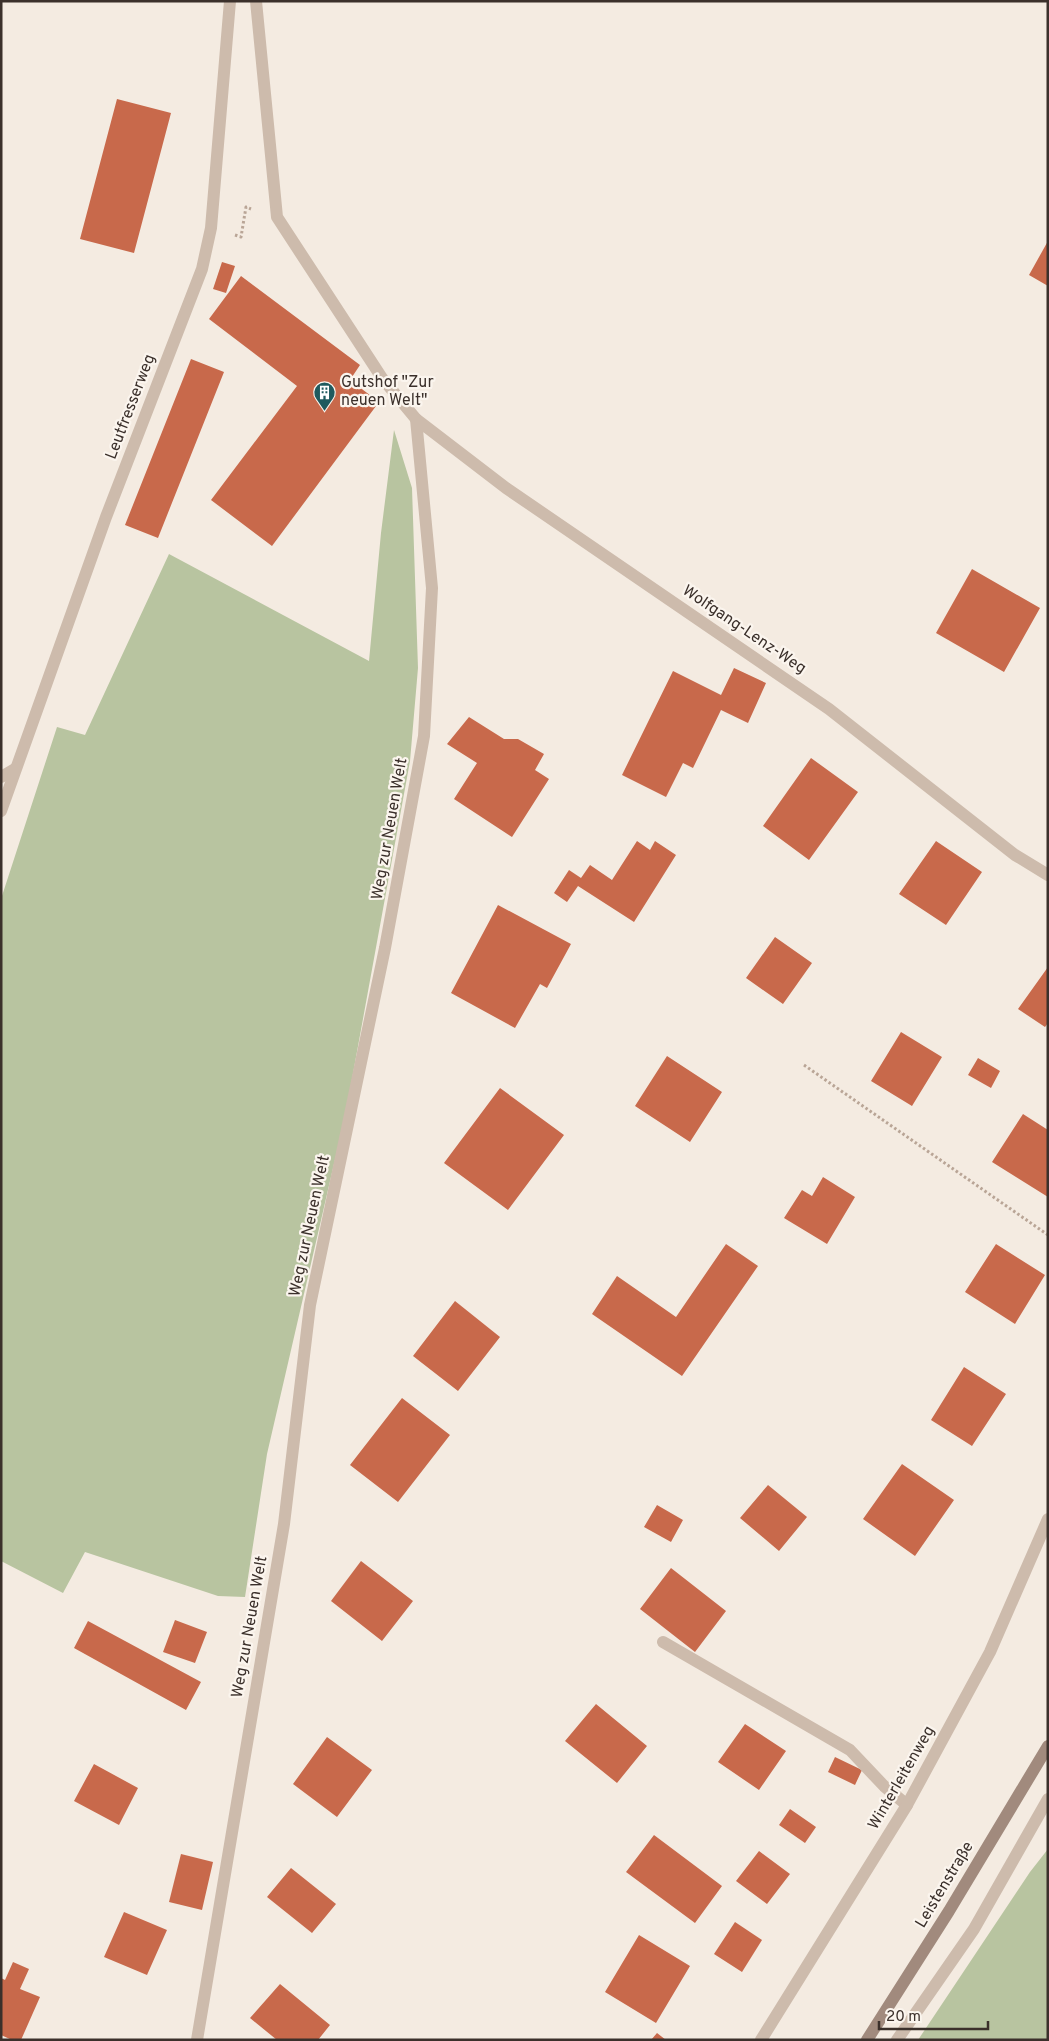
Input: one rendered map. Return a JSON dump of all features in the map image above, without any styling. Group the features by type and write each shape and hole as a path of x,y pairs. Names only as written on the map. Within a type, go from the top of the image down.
{"main road":[{"name":"Leistenstraße","path":"866,2040 949,1911 1048,1746"}],"street":[{"name":"Leutfresserweg","path":"1,811 106,517 202,269 211,228 230,1"},
{"path":"256,1 277,217"},
{"name":"Wolfgang-Lenz-Weg","path":"277,217 382,378 416,419 506,488 829,709 1015,855 1048,875"},
{"name":"Weg zur Neuen Welt","path":"197,2040 284,1524 310,1305 385,948 424,736 432,588 416,419"},
{"path":"1,778 15,769"},
{"name":"Winterleitenweg","path":"761,2040 907,1805 990,1652 1048,1519"},
{"path":"663,1642 850,1750 884,1786 907,1805"},
{"path":"897,2040 974,1929 1048,1799"}],"path":[{"path":"211,228 241,237 246,207 277,217"},
{"path":"804,1065 1048,1235"}],"green space":[{"path":"394,430 412,488 418,668 410,761 346,1112 267,1454 245,1597 218,1596 85,1552 63,1593 1,1561 1,899 57,727 85,735 169,554 369,661 381,533"},
{"path":"1048,1849 1048,2040 918,2040 1030,1872"}],"building":[{"path":"117,99 171,113 134,253 80,239"},
{"path":"1048,241 1048,286 1029,275"},
{"path":"222,262 235,266 226,293 213,289"},
{"name":"Gutshof \"Zur neuen Welt\"","path":"241,276 360,365 350,380 379,402 272,546 211,500 297,386 209,319"},
{"path":"191,359 224,372 158,538 125,525"},
{"path":"972,569 1040,608 1004,672 936,633"},
{"path":"734,668 766,683 748,723 721,710 693,768 683,763 666,797 622,775 673,671 721,695"},
{"path":"469,717 504,739 518,739 544,754 535,770 549,779 512,837 454,799 477,763 447,744"},
{"path":"811,758 858,792 809,860 763,826"},
{"path":"637,841 650,850 655,841 676,855 634,922 578,886 567,902 554,893 569,870 581,878 590,865 612,880"},
{"path":"936,841 982,872 946,925 899,894"},
{"path":"498,905 571,944 547,988 540,984 515,1028 451,993"},
{"path":"775,937 812,963 783,1004 746,978"},
{"path":"1048,967 1048,1023 1045,1027 1018,1009"},
{"path":"901,1032 942,1057 912,1106 871,1081"},
{"path":"667,1056 722,1092 690,1142 635,1106"},
{"path":"978,1058 1000,1071 991,1088 968,1075"},
{"path":"500,1088 564,1135 508,1210 444,1163"},
{"path":"1023,1114 1048,1130 1048,1197 992,1162"},
{"path":"823,1177 855,1197 827,1244 784,1218 802,1190 812,1196"},
{"path":"726,1244 758,1266 682,1376 592,1314 617,1276 676,1317"},
{"path":"996,1244 1045,1275 1015,1324 965,1292"},
{"path":"455,1301 500,1337 458,1391 413,1356"},
{"path":"964,1367 1006,1394 972,1446 931,1420"},
{"path":"402,1398 450,1435 398,1502 350,1465"},
{"path":"902,1464 954,1500 915,1556 863,1519"},
{"path":"768,1485 807,1517 779,1551 740,1518"},
{"path":"657,1505 683,1520 671,1542 644,1527"},
{"path":"361,1561 413,1601 382,1641 331,1601"},
{"path":"671,1568 726,1611 695,1652 640,1609"},
{"path":"175,1620 207,1632 195,1663 163,1652"},
{"path":"88,1621 201,1682 186,1710 74,1648"},
{"path":"596,1704 647,1746 617,1783 565,1741"},
{"path":"745,1724 786,1751 759,1790 718,1762"},
{"path":"327,1737 372,1770 337,1817 293,1784"},
{"path":"835,1757 862,1770 855,1785 828,1772"},
{"path":"94,1764 138,1788 119,1825 74,1801"},
{"path":"790,1809 816,1827 805,1843 779,1825"},
{"path":"654,1835 722,1886 695,1923 626,1872"},
{"path":"759,1851 790,1874 767,1904 736,1881"},
{"path":"181,1854 213,1862 202,1910 169,1902"},
{"path":"291,1868 336,1904 312,1933 267,1897"},
{"path":"124,1912 167,1930 147,1975 104,1957"},
{"path":"735,1922 762,1940 742,1972 714,1954"},
{"path":"639,1935 690,1966 656,2023 605,1992"},
{"path":"13,1962 29,1969 20,1989 40,1997 21,2040 12,2040 1,2035 1,1978 5,1980"},
{"path":"280,1984 330,2025 318,2040 277,2040 250,2018"},
{"path":"657,2033 666,2040 651,2040"}],"place":[{"name":"Gutshof \"Zur neuen Welt\"","path":"325,411"}]}
